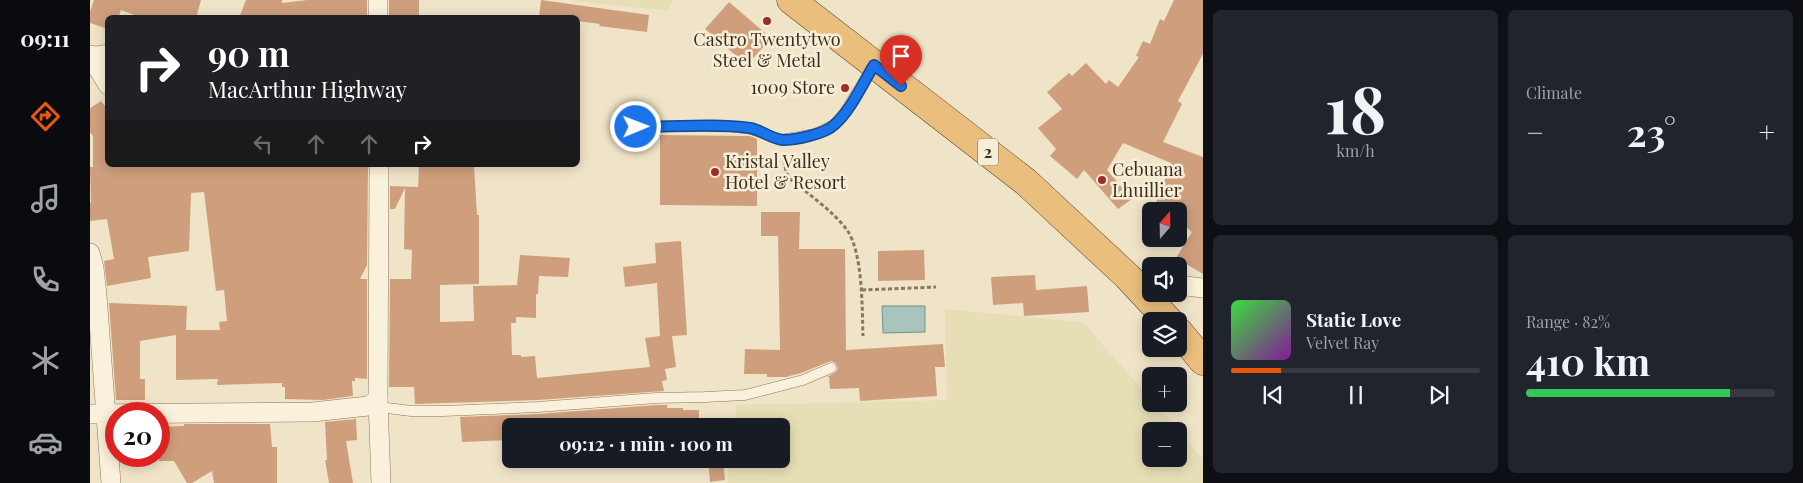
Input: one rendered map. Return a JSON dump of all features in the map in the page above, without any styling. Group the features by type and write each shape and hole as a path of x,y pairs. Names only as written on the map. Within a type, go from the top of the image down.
{"highway":[{"name":"2","path":"791,0 1026,182 1140,279 1163,312"},
{"path":"1187,342 1203,361"}],"street":[{"path":"378,0 378,15"},
{"path":"90,56 105,54"},
{"path":"90,56 105,80"},
{"path":"379,167 381,483"},
{"path":"90,253 96,281 98,413 111,483"},
{"path":"1187,286 1203,288"},
{"path":"98,413 313,412 379,404"}],"lane":[{"path":"636,127 726,126 752,128 781,140 815,134 834,125 845,112 874,65"},
{"path":"379,404 412,412 538,407 656,398 705,398 745,395 803,380 831,368"}],"path":[{"path":"781,140 789,178 835,216 848,231 856,252 862,290 863,336"},
{"path":"862,290 936,287"}],"shaded area":[{"path":"566,0 673,0 668,11"},
{"path":"945,309 1083,322 1142,390 1142,412 1162,412 1171,422 1142,422 1142,467 1187,467 1187,441 1203,459 1203,483 727,483 729,468 790,468 790,418 735,418 737,405 947,400"}],"water":[{"path":"882,306 925,306 925,332 883,333"}],"building":[{"path":"94,0 201,0 197,15 135,15 121,10 119,15 105,15 105,28 90,23 90,12"},
{"path":"246,0 282,0 282,3 307,0 367,0 367,15 240,15"},
{"path":"389,0 419,0 419,15 389,15"},
{"path":"541,0 649,15 647,32 599,26 600,24 580,21 580,15 539,15"},
{"path":"1174,0 1203,0 1203,54 1178,101 1182,104 1163,142 1203,157 1203,274 1187,265 1187,257 1177,257 1182,248 1188,248 1188,238 1192,232 1188,229 1188,202 1156,202 1171,163 1123,143 1107,170 1132,199 1118,209 1084,170 1077,179 1050,156 1056,149 1038,128 1062,109 1047,92 1069,73 1072,76 1086,63 1106,84 1109,80 1118,87 1139,57 1136,56 1143,41 1150,44 1160,19 1164,21"},
{"path":"729,2 771,38 747,65 705,29"},
{"path":"101,101 105,106 105,167 368,167 367,265 360,279 367,279 367,379 355,378 355,381 352,381 353,396 323,400 285,399 285,387 282,387 282,383 217,385 218,379 176,380 176,335 140,341 140,379 145,379 145,400 116,400 109,303 187,306 186,330 220,330 219,322 227,321 224,290 216,291 204,192 191,193 189,251 148,257 151,278 107,286 104,261 114,259 107,219 90,221 90,167 93,167 93,136 90,132 90,108"},
{"path":"660,135 750,136 757,139 757,206 660,205"},
{"path":"419,167 474,167 477,215 479,215 479,284 440,285 440,322 474,321 473,286 517,285 520,255 570,258 568,277 539,276 538,294 536,294 536,318 516,317 516,323 511,323 512,355 521,355 521,357 535,356 537,378 650,367 645,338 660,336 657,283 625,287 623,267 656,263 655,243 681,241 687,335 672,336 676,367 665,369 667,380 662,381 664,391 538,400 415,404 414,387 389,387 390,279 411,279 412,250 404,249 405,188 395,209 390,209 390,186 418,187"},
{"path":"761,212 800,212 799,249 845,249 846,350 943,344 945,367 935,367 937,396 860,401 859,388 830,389 829,377 827,377 836,372 838,368 831,361 786,377 767,377 767,374 744,374 745,349 780,350 778,236 761,236"},
{"path":"924,250 925,280 878,281 878,251"},
{"path":"1035,275 1036,290 1087,286 1089,312 1024,316 1023,303 993,305 991,277"},
{"path":"667,405 667,408 699,410 699,418 502,418 502,440 462,442 460,417 538,414"},
{"path":"356,419 357,440 346,441 353,483 329,483 325,460 327,460 325,422"},
{"path":"184,424 270,424 272,447 277,447 277,483 214,483 212,471 192,483 187,483 174,461 170,461 170,427 184,426"},
{"path":"709,468 724,468 725,480 710,482"}],"place":[{"name":"Castro Twentytwo Steel & Metal","path":"767,21"},
{"name":"1009 Store","path":"845,88"},
{"name":"Kristal Valley Hotel & Resort","path":"715,172"},
{"name":"Cebuana Lhuillier","path":"1102,180"}],"route":[{"path":"636,127 726,126 752,128 781,140 815,134 825,131 834,125 845,112 874,65 901,86"}]}
